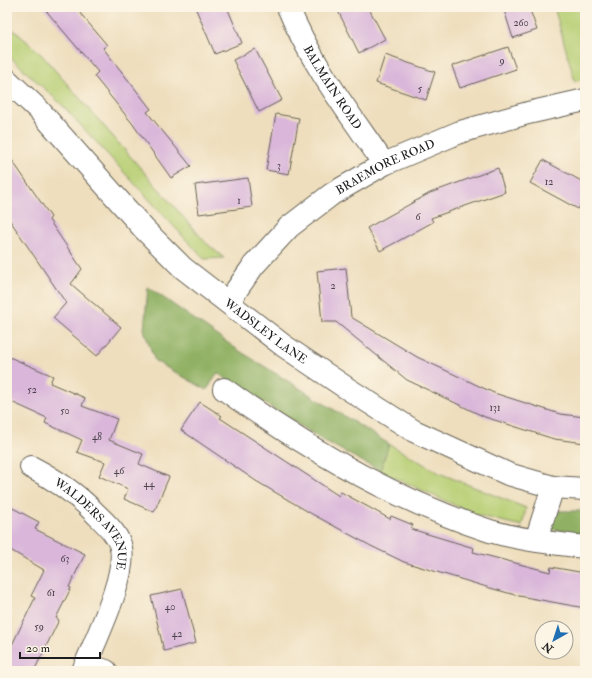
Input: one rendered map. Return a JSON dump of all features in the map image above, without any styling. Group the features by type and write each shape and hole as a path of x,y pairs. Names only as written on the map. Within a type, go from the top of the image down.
{"street":[{"name":"BALMAIN ROAD","path":"288,7 295,25 323,73 384,164"},
{"name":"WADSLEY LANE","path":"7,80 38,109 144,230 183,268 284,346 344,388 414,431 508,474 552,487 585,489"},
{"name":"BRAEMORE ROAD","path":"228,302 254,265 290,227 332,194 384,164 460,132 528,113 585,100"},
{"path":"224,389 261,416 330,458 383,486 490,531 536,540 585,547"},
{"name":"WALDERS AVENUE","path":"31,467 55,479 81,498 112,530 120,544 122,557 116,586 85,667 106,671"},
{"path":"536,540 552,487"}],"green space":[{"path":"554,7 579,7 585,26 585,78 575,82"},
{"path":"7,24 40,53 206,243 224,258 204,259 61,104 7,54"},
{"path":"148,287 238,350 389,444 380,471 321,439 217,373 207,390 155,361 144,330"},
{"path":"389,444 439,473 526,508 522,526 476,515 380,471"},
{"path":"555,511 585,511 585,534 552,529"}],"building":[{"path":"43,7 75,7 107,45 103,48 151,109 147,112 191,166 171,178 132,123 94,76 98,72"},
{"path":"195,7 227,7 242,43 215,54"},
{"path":"336,7 368,7 385,39 359,53"},
{"path":"503,7 529,7 537,30 513,38"},
{"path":"508,47 516,69 460,88 452,66"},
{"path":"255,49 282,100 259,112 233,60"},
{"path":"385,55 435,72 426,100 376,83"},
{"path":"276,114 299,118 289,174 266,170"},
{"path":"7,153 51,217 49,220 82,269 71,284 121,327 97,356 53,318 66,303 7,216"},
{"path":"543,160 585,183 585,197 578,209 530,183"},
{"path":"498,168 505,192 431,218 433,222 380,251 367,228 430,193"},
{"path":"248,178 252,207 199,214 195,185"},
{"path":"346,268 351,317 417,357 494,393 560,414 585,417 585,443 554,439 485,417 407,380 336,322 322,322 317,271"},
{"path":"7,356 53,376 50,383 85,398 82,406 117,419 109,440 143,454 139,464 169,477 154,512 124,499 128,489 99,476 105,462 77,452 82,440 45,423 47,418 7,400"},
{"path":"200,402 222,416 220,418 339,496 341,492 390,519 391,516 413,525 411,529 474,548 473,552 550,572 551,567 585,573 585,608 519,596 490,588 404,562 371,546 256,481 181,430"},
{"path":"7,505 39,522 35,529 85,554 69,587 71,588 56,618 59,620 34,671 20,671 7,664 7,655 35,598 31,596 44,570 7,548"},
{"path":"182,589 196,643 164,651 151,596"}]}
